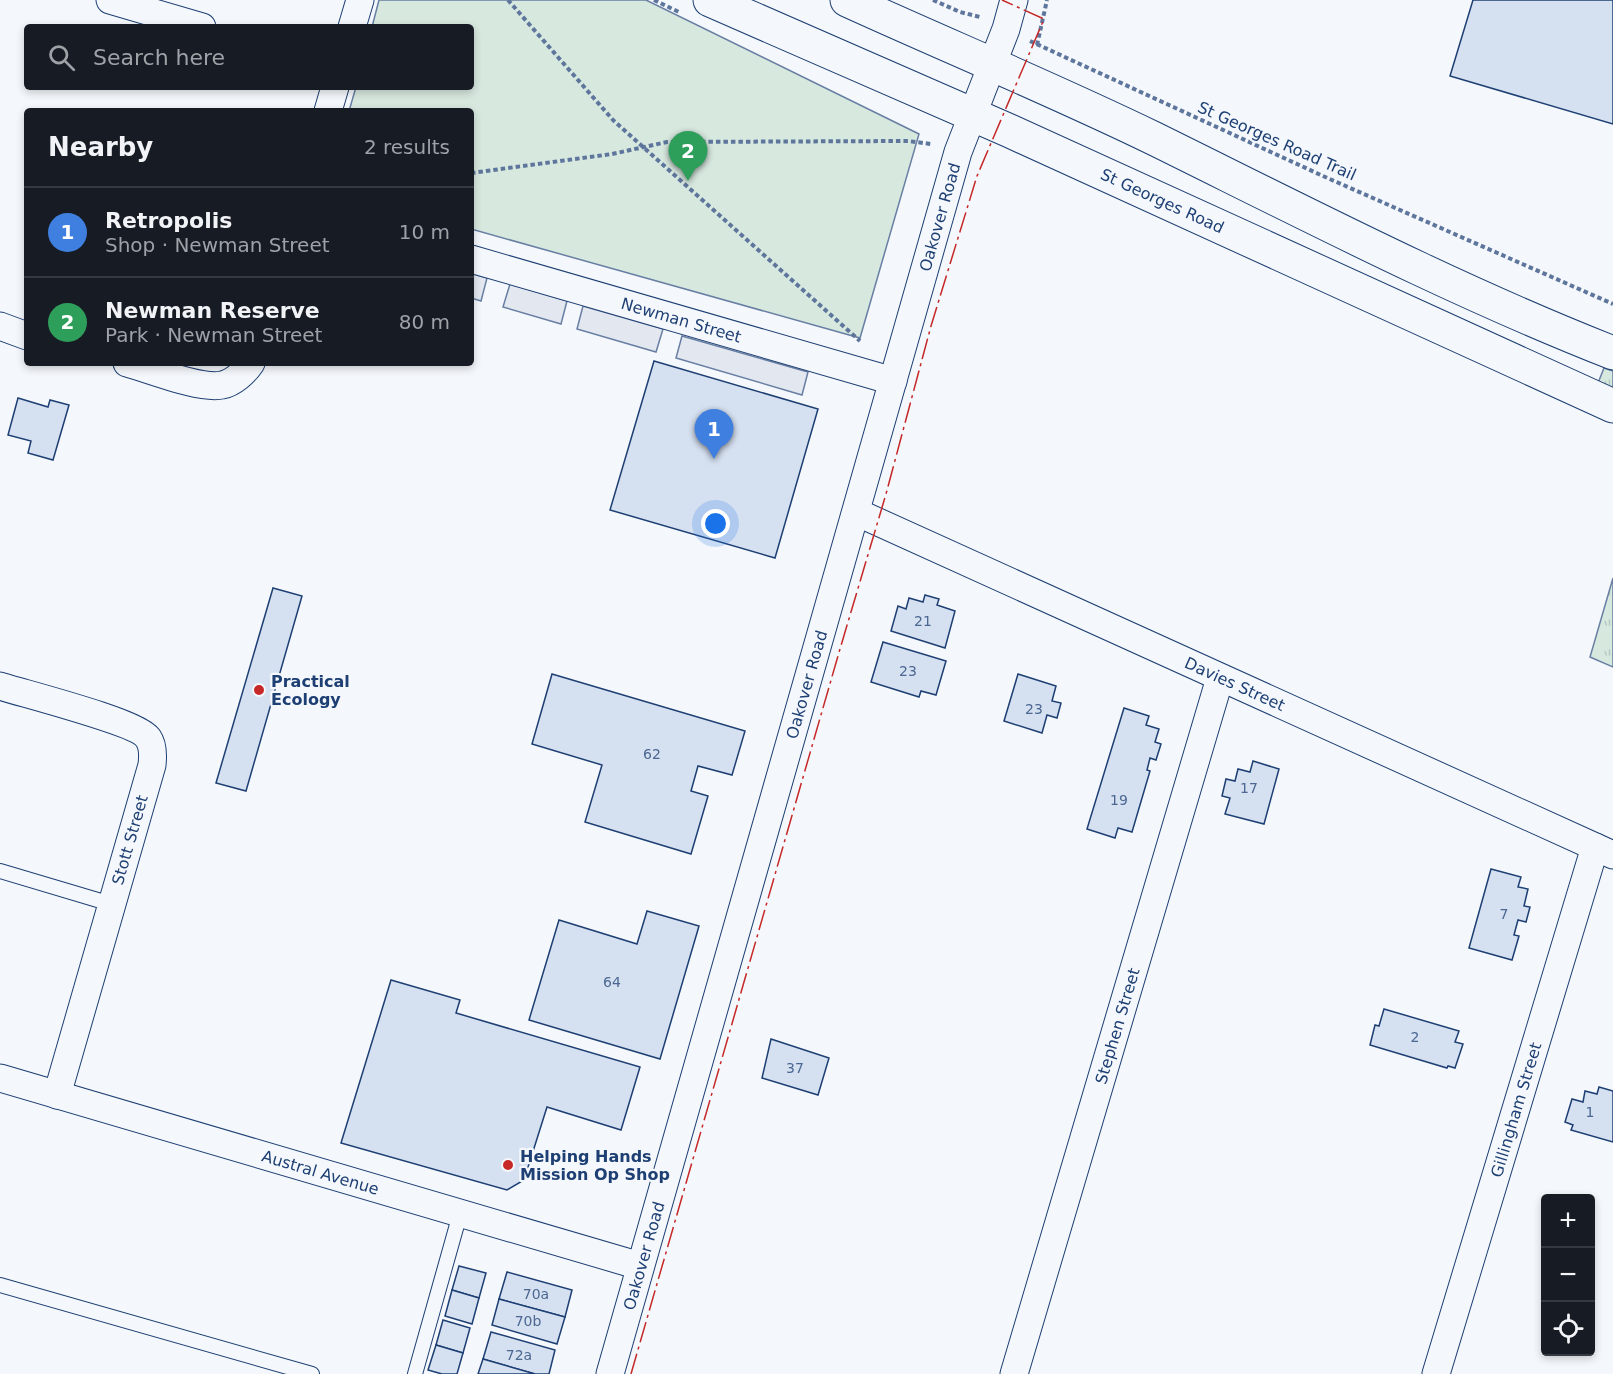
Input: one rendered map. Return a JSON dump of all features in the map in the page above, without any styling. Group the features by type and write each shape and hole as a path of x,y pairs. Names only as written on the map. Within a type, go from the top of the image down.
{"highway":[{"path":"847,0 1150,137 1409,264 1515,313 1613,353"},
{"name":"St Georges Road","path":"698,7 973,114 1613,406"}],"street":[{"path":"110,0 192,24"},
{"path":"353,24 360,0"},
{"name":"Oakover Road","path":"610,1374 958,152 1006,28 1014,0"},
{"path":"329,108 334,90"},
{"name":"Newman Street","path":"474,260 893,381"},
{"path":"0,326 24,335"},
{"path":"137,366 207,386 223,385 236,378 248,366"},
{"name":"Davies Street","path":"856,512 1604,851"},
{"name":"Stephen Street","path":"1014,1374 1220,678"},
{"name":"Stott Street","path":"0,686 121,722 140,730 149,738 153,752 152,765 57,1095"},
{"name":"Gillingham Street","path":"1436,1374 1604,851"},
{"name":"Austral Avenue","path":"0,1078 640,1266"}],"lane":[{"path":"0,871 111,904"},
{"path":"415,1374 460,1214"},
{"path":"0,1285 312,1374"}],"path":[{"path":"508,0 613,120 866,346"},
{"path":"654,0 698,7"},
{"name":"St Georges Road Trail","path":"933,0 1006,28 1037,45 1323,176 1613,304"},
{"path":"1037,45 1047,0"},
{"path":"928,137 933,154"},
{"path":"474,173 612,154 643,146 678,142 908,141 931,144"}],"green space":[{"path":"379,0 646,0 919,134 860,338 474,230 474,108 350,108 355,90 474,90 474,24 373,24"},
{"path":"1604,368 1613,371 1613,390 1598,383"},
{"path":"1613,578 1613,667 1590,657"}],"shaded area":[{"path":"474,274 487,278 481,301 474,299"},
{"path":"510,284 567,301 561,324 503,307"},
{"path":"583,306 663,329 656,352 577,329"},
{"path":"682,336 808,372 802,395 676,358"}],"building":[{"path":"1473,0 1613,0 1613,124 1450,76"},
{"path":"654,361 818,409 775,558 610,510"},
{"path":"18,398 48,407 50,400 69,405 53,460 28,453 31,441 8,435"},
{"name":"Practical Ecology","path":"273,588 302,596 246,791 216,783"},
{"path":"925,595 939,599 937,605 955,611 945,648 891,631 898,606 906,609 909,598 923,602"},
{"path":"883,642 946,661 936,695 921,691 919,697 871,682"},
{"path":"552,674 745,731 732,775 698,766 691,791 708,796 691,854 585,822 602,765 532,744"},
{"path":"1018,674 1056,686 1052,701 1061,703 1057,718 1047,715 1042,733 1004,721"},
{"path":"1124,708 1149,716 1146,725 1159,729 1155,742 1161,744 1156,760 1150,758 1147,770 1150,771 1132,832 1118,828 1115,838 1087,829"},
{"path":"1253,761 1279,769 1264,824 1225,814 1230,798 1222,796 1226,779 1235,781 1238,769 1250,772"},
{"path":"1491,869 1521,877 1518,887 1528,889 1524,906 1530,907 1526,922 1518,920 1514,935 1519,936 1512,960 1469,948"},
{"path":"647,911 699,926 660,1059 529,1020 559,920 637,944"},
{"path":"391,980 460,1000 456,1013 640,1067 621,1130 547,1107 524,1180 507,1190 341,1143"},
{"path":"1384,1009 1459,1031 1455,1042 1463,1044 1455,1068 1448,1066 1447,1068 1370,1045 1375,1025 1379,1026"},
{"path":"771,1039 829,1058 818,1095 762,1078"},
{"path":"1599,1087 1613,1091 1613,1142 1571,1130 1573,1125 1565,1122 1572,1099 1583,1102 1585,1091 1597,1094"},
{"path":"459,1266 486,1273 479,1298 452,1290"},
{"path":"507,1272 572,1290 565,1317 499,1299"},
{"path":"452,1290 479,1298 472,1324 445,1316"},
{"path":"499,1299 565,1317 557,1344 492,1325"},
{"path":"443,1320 470,1328 463,1353 436,1345"},
{"path":"491,1332 555,1350 549,1374 535,1374 483,1359"},
{"path":"436,1345 463,1353 457,1374 442,1374 428,1370"},
{"path":"483,1359 535,1374 478,1374"}],"power":[{"path":"631,1374 886,494 931,326 977,176 1044,19 1002,0"}],"place":[{"name":"Newman Reserve","path":"688,181"},
{"name":"Retropolis","path":"714,459"},
{"name":"Practical Ecology","path":"259,690"},
{"name":"Helping Hands Mission Op Shop","path":"508,1165"}]}
